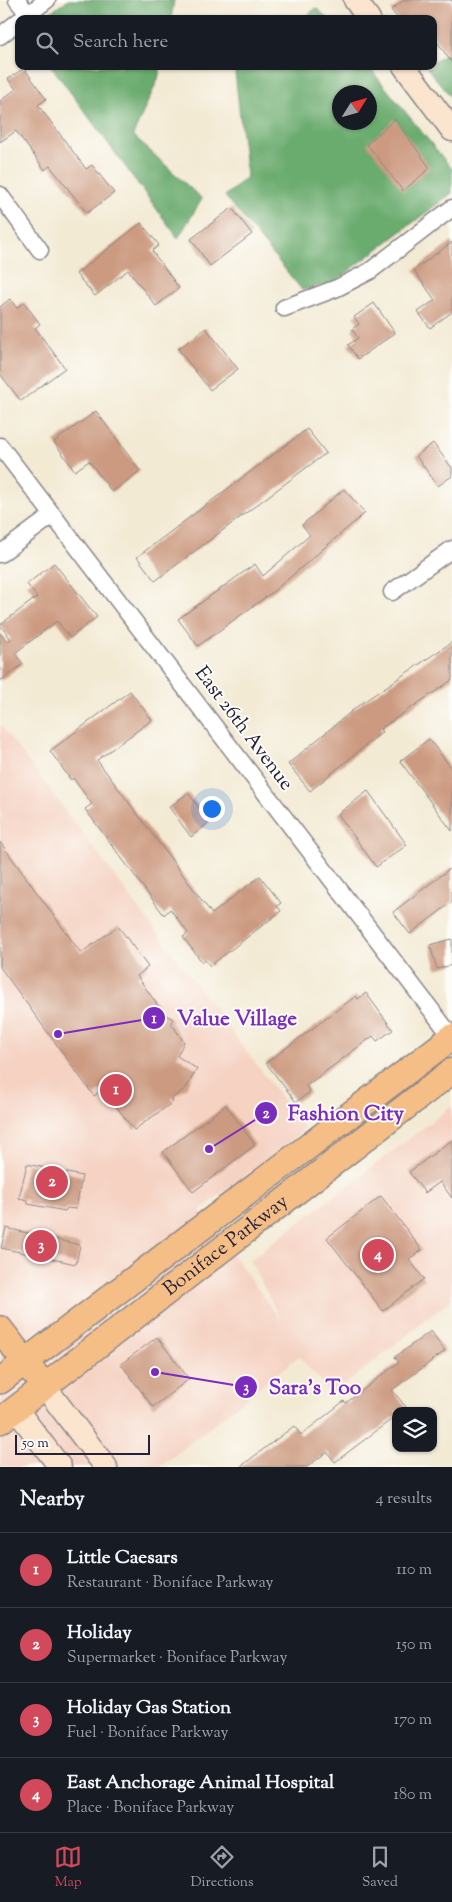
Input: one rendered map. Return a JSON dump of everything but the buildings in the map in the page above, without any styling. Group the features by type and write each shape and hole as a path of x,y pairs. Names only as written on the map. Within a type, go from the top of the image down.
{"main road":[{"path":"407,70 449,121"},
{"name":"Boniface Parkway","path":"0,1380 452,1037"},
{"name":"Boniface Parkway","path":"8,1415 452,1071"},
{"path":"0,1328 106,1467"},
{"path":"0,1387 8,1415 60,1467"}],"street":[{"path":"17,0 22,15"},
{"path":"27,15 47,0"},
{"path":"0,36 15,24"},
{"path":"0,196 40,250"},
{"path":"284,308 337,288 370,271 452,208"},
{"name":"East 26th Avenue","path":"0,446 452,1037"},
{"path":"0,554 54,515"},
{"path":"392,592 452,549"}],"shaded area":[{"path":"0,724 305,1129 200,1210 281,1321 250,1260 452,1106 452,1299 332,1395 299,1356 160,1467 0,1467"}],"green space":[{"path":"68,0 174,0 172,15 47,15"},
{"path":"316,8 324,15 308,15"},
{"path":"452,49 452,98 429,70 437,70 437,60"},
{"path":"54,70 160,70 158,79 133,135 202,199 178,238"},
{"path":"238,70 371,70 452,169 452,193 333,283 302,290 225,196 247,177 235,73"}],"place":[{"name":"Value Village","path":"58,1034"},
{"name":"Little Caesars","path":"116,1090"},
{"name":"Fashion City","path":"209,1149"},
{"name":"Holiday","path":"52,1182"},
{"name":"Holiday Gas Station","path":"41,1246"},
{"name":"East Anchorage Animal Hospital","path":"378,1255"},
{"name":"Sara's Too","path":"155,1372"}]}
